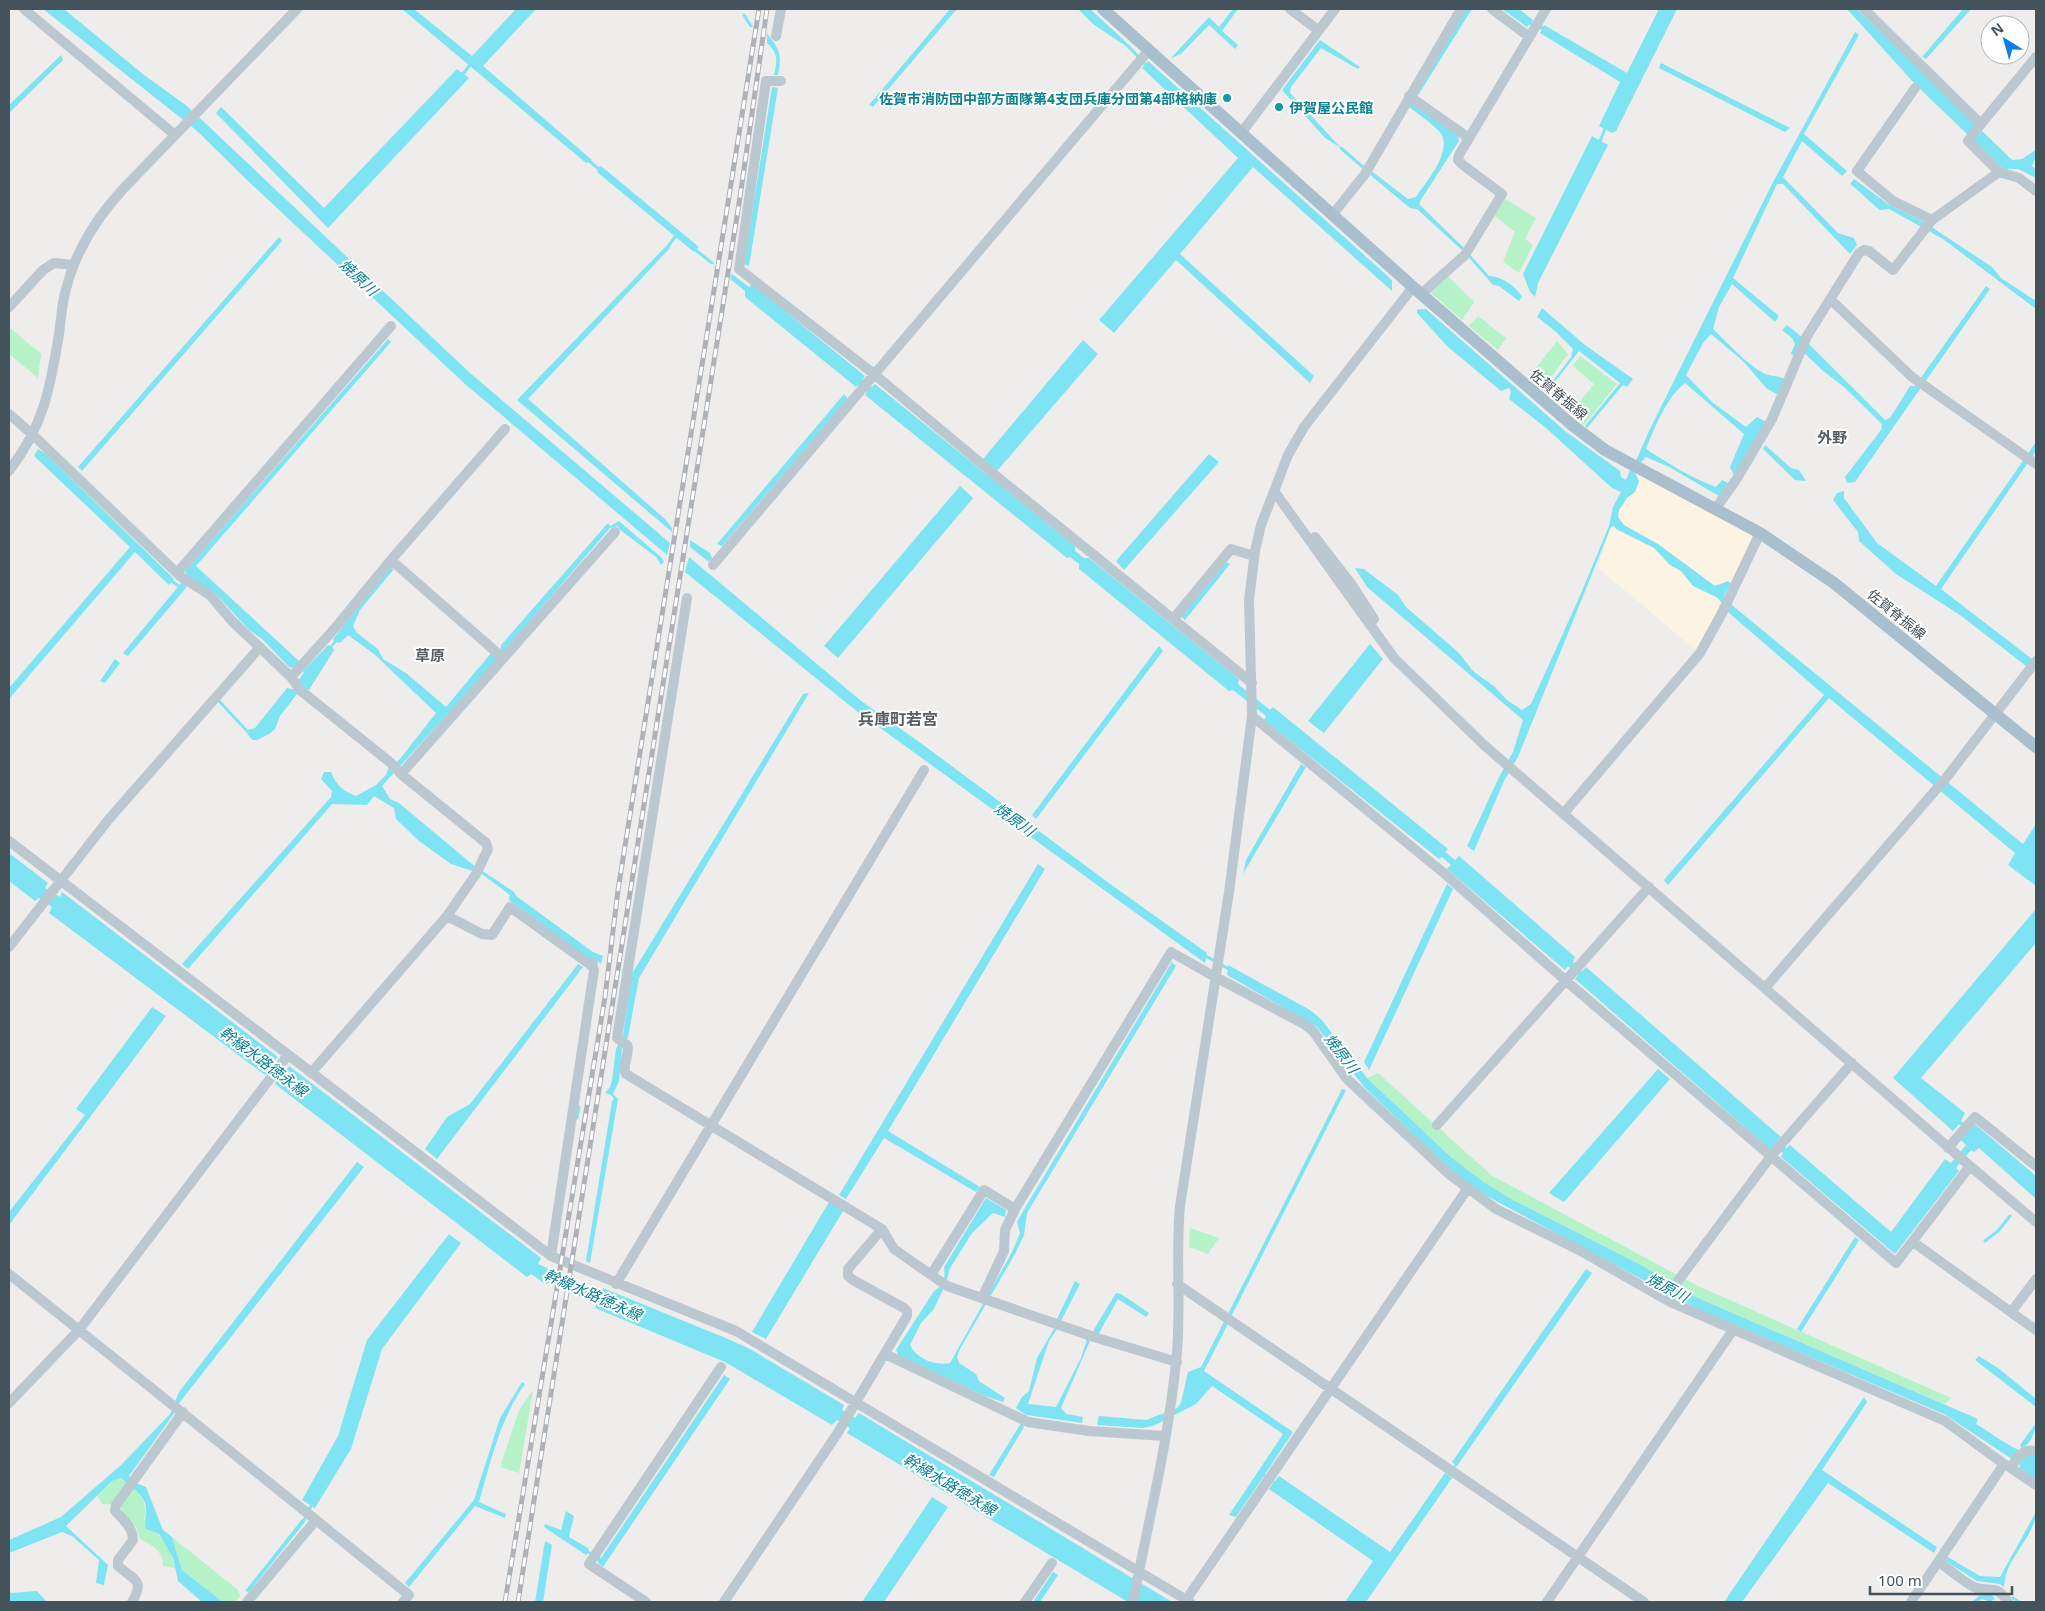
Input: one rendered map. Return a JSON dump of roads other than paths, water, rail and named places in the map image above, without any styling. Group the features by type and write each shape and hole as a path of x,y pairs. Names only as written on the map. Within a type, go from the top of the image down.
{"main road":[{"name":"佐賀脊振線","path":"1103,9 1147,52 1242,132 1333,214 1414,292 1572,425 1605,450 1760,533 1834,583 2036,747"}],"street":[{"path":"24,9 178,132"},
{"path":"9,472 24,451 42,415 48,394 66,290 74,265 94,225 106,207 297,9"},
{"path":"776,36 780,9"},
{"path":"1290,9 1318,30"},
{"path":"1242,132 1335,9"},
{"path":"1333,214 1367,170 1413,99 1461,9"},
{"path":"1492,9 1530,33"},
{"path":"1133,1602 1168,1421 1177,1362 1179,1319 1177,1241 1180,1206 1242,806 1253,688 1249,600 1254,556 1261,525 1288,455 1304,427 1402,302 1467,253 1502,194 1458,160 1530,33 1546,9"},
{"path":"1864,9 1981,124"},
{"path":"713,565 1147,52"},
{"path":"2036,57 1968,141 1999,172 2020,178 2036,191"},
{"path":"781,81 766,81 739,269 1174,618 1253,688"},
{"path":"1915,88 1856,171 1893,201 1932,220"},
{"path":"1413,99 1469,138"},
{"path":"1716,508 1736,480 1772,419 1807,336 1859,253 1864,250 1869,251 1893,270 1932,220 1999,172"},
{"path":"9,307 44,270 54,263 74,265"},
{"path":"1830,299 1921,383 2031,460"},
{"path":"183,578 391,326"},
{"path":"9,414 183,578 210,595 232,621 401,774 486,843 488,849 478,870 447,916 311,1073"},
{"path":"297,678 391,560 505,429"},
{"path":"1274,491 1289,503 1352,584 1407,670 1426,690 1504,762 1649,886 1948,1148 2036,1222"},
{"path":"401,774 615,532"},
{"path":"1564,813 1700,652 1722,612 1760,533"},
{"path":"1174,618 1231,549 1254,556"},
{"path":"391,560 503,658"},
{"path":"687,598 617,1038 628,1048 624,1069 626,1074 882,1229 894,1249 944,1284 1094,1337 1177,1362"},
{"path":"9,947 109,819 260,647"},
{"path":"1765,988 1936,791 2036,661"},
{"path":"1252,712 1445,874 1565,980 1896,1263 1970,1166"},
{"path":"616,1284 924,770"},
{"path":"9,841 551,1256 616,1284 736,1331 1138,1574 1188,1601 1330,1388 1468,1188"},
{"path":"1437,1126 1649,886"},
{"path":"447,916 482,934 492,935 510,907 592,964 594,970 551,1256"},
{"path":"982,1298 1004,1251 1006,1230 1015,1209 1171,952 1304,1024 1313,1031 1347,1079 1449,1174 1496,1209 1579,1250 1670,1302 1945,1421 2013,1461 2036,1485"},
{"path":"9,1403 79,1330 288,1055"},
{"path":"1678,1281 1771,1156 1852,1063"},
{"path":"1948,1148 1975,1117 2036,1166"},
{"path":"931,1275 984,1190 1015,1209"},
{"path":"724,1602 842,1426 907,1316 907,1311 904,1308 848,1276 848,1269 882,1229"},
{"path":"1913,1242 2036,1330"},
{"path":"9,1274 409,1595 403,1602"},
{"path":"2012,1311 2036,1279"},
{"path":"1177,1284 1644,1602"},
{"path":"1547,1602 1733,1330"},
{"path":"885,1354 1007,1410 1025,1421 1089,1431 1165,1436"},
{"path":"646,1602 589,1564 721,1367"},
{"path":"132,1602 139,1589 138,1583 118,1566 118,1560 134,1540 133,1534 126,1522 115,1512 116,1506 137,1477 178,1408"},
{"path":"1911,1602 1946,1549 2013,1461 2027,1451 2036,1451"},
{"path":"247,1602 310,1515"},
{"path":"1938,1562 1974,1587 1992,1588 2002,1593 2008,1602"},
{"path":"1025,1602 1052,1563"}],"water":[{"path":"43,9 64,9 144,75 187,106 470,373 670,543 667,555 465,384 196,130"},
{"path":"402,9 414,9 472,56 516,9 536,9 483,66 592,160 586,163"},
{"path":"950,9 957,9 873,107 869,105"},
{"path":"1078,9 1090,9 1124,40 1121,43 1093,24"},
{"path":"1233,9 1238,9 1222,31 1238,45 1235,49 1209,25 1181,54 1171,58 1209,17 1219,27"},
{"path":"1465,9 1472,9 1417,97 1414,94"},
{"path":"1502,9 1519,9 1533,20 1527,27"},
{"path":"1659,9 1677,9 1616,131 1612,133 1599,126 1620,82 1540,33 1544,25 1627,73"},
{"path":"1847,9 1857,9 2012,160 2022,159 2036,150 2032,166 2036,170 2036,178 2018,169 2005,169 2001,167 1914,83"},
{"path":"1963,9 1971,9 1926,59 1922,57"},
{"path":"1855,32 1859,35 1804,134 1847,171 1842,176 1802,141 1783,177 1838,233 1854,238 1857,245 1850,254 1783,184 1777,184 1733,278 1779,316 1775,322 1732,284 1719,307 1713,329 1756,369 1785,379 1778,395 1766,388 1744,362 1711,334 1703,343 1686,375 1712,402 1746,427 1757,417 1766,422 1734,475 1730,467 1744,434 1685,383 1678,389 1667,405 1657,422 1646,449 1680,470 1716,487 1722,480 1728,483 1719,496 1669,467 1646,457 1639,464 1635,463 1649,431 1772,184"},
{"path":"767,33 779,52 778,75 774,75 776,58 774,51 767,43"},
{"path":"1320,40 1360,67 1358,69 1321,48 1291,87 1290,93 1341,148 1325,138 1282,90"},
{"path":"61,55 63,60 9,113 9,105"},
{"path":"1148,61 1392,280 1392,283 1423,309 1426,309 1565,431 1620,471 1621,477 1626,480 1630,470 1635,473 1639,481 1635,492 1627,498 1619,510 1618,517 1624,525 1658,544 1715,586 1728,581 1731,583 1724,596 1733,606 2023,844 2036,824 2036,886 2008,865 2015,853 1829,698 1668,885 1664,880 1824,695 1728,612 1718,598 1693,586 1681,571 1670,565 1654,548 1616,529 1614,526 1611,527 1518,757 1504,781 1474,851 1467,846 1499,777 1513,752 1523,720 1367,587 1355,568 1364,569 1398,595 1406,607 1459,653 1473,671 1495,687 1507,700 1522,710 1531,704 1579,598 1609,526 1613,507 1621,492 1612,488 1546,428 1509,399 1511,392 1509,388 1501,391 1448,347 1417,313 1417,309 1392,289 1392,291 1253,167 1180,254 1314,376 1310,383 1176,260 1114,333 1099,320 1238,158 1142,68"},
{"path":"1661,63 1790,128 1785,132 1659,68"},
{"path":"457,69 469,78 328,228 216,113 221,107 324,208"},
{"path":"772,87 778,88 749,266 744,264"},
{"path":"1410,102 1458,136 1459,141 1419,204 1466,250 1489,276 1503,280 1516,290 1522,297 1519,301 1499,286 1493,285 1464,252 1417,209 1410,208 1369,174 1370,170 1408,199 1416,197 1432,174 1444,147 1443,138 1439,131 1408,106"},
{"path":"1592,136 1608,145 1538,283 1535,297 1530,292 1523,274"},
{"path":"601,166 699,247 694,252 597,172"},
{"path":"1854,179 1888,204 1924,222 1992,267 2001,278 2036,301 2036,309 1943,239 1889,209 1880,210 1850,184"},
{"path":"279,237 282,241 82,471 78,467"},
{"path":"669,243 670,248 528,399 666,520 672,528 672,532 517,400"},
{"path":"732,274 749,287 752,284 865,376 863,379 872,387 875,384 1075,546 1075,551 1084,558 1089,558 1239,679 1238,684 1270,710 1273,707 1448,849 1445,852 1455,860 1459,856 1575,957 1573,962 1582,971 1586,967 1781,1137 1777,1141 1786,1148 1790,1145 1891,1232 1945,1159 1951,1163 1966,1145 1961,1140 1968,1131 1959,1124 1953,1131 1893,1078 2036,909 2036,943 1921,1078 1965,1113 1961,1121 1970,1129 1976,1125 2036,1176 2036,1199 1979,1148 1974,1152 1971,1150 1956,1168 1959,1171 1895,1254 1781,1157 1783,1153 1774,1146 1771,1150 1575,979 1578,975 1568,966 1565,970 1447,869 1451,865 1442,857 1439,859 1264,720 1266,716 1233,690 1229,691 1079,569 1079,564 1070,557 1067,558 865,395 867,392 858,385 856,387 745,297 745,291 730,279"},
{"path":"1986,286 1990,289 1855,482 1847,483 1845,477 1881,430 1882,424 1844,387 1822,370 1799,348 1794,357 1791,353 1795,344 1792,338 1782,330 1787,325 1803,338 1885,420 1890,418 1910,386 1915,386"},
{"path":"1542,308 1585,345 1633,379 1627,387 1623,385 1587,428 1585,426 1620,383 1579,351 1547,392 1546,390 1571,357 1573,349 1537,317"},
{"path":"388,339 391,342 196,566 299,661 297,663 304,670 328,645 330,646 334,641 333,639 390,568 394,569 360,610 353,626 357,633 378,649 383,659 406,673 446,707 491,653 495,655 501,648 501,645 608,523 610,526 619,521 662,558 664,562 661,565 656,557 619,529 618,526 610,528 505,650 496,657 496,661 382,786 390,799 399,803 472,864 514,892 516,896 593,952 603,956 601,964 598,961 586,958 509,900 510,895 482,874 451,864 419,841 396,819 394,808 374,796 367,805 332,804 188,969 182,964 331,797 332,791 321,779 324,772 331,772 335,781 341,787 356,796 376,785 386,775 388,769 400,759 436,713 374,654 348,635 340,643 337,642 332,647 334,650 309,690 300,686 295,692 297,694 280,716 275,729 257,740 252,740 218,702 220,700 248,730 255,728 287,688 293,689 304,672 296,666 294,668 289,667 262,639 249,630 214,592 187,583 186,588 128,656 123,653 187,576 185,571"},
{"path":"1083,340 1098,354 997,471 983,459"},
{"path":"844,394 848,399 722,546 717,544"},
{"path":"2036,442 2036,451 1941,589 2032,659 2026,666 1960,615 1896,574 1859,541 1858,532 1833,500 1837,493 1844,491 1844,498 1877,543 1936,586"},
{"path":"1765,445 1791,468 1799,470 1806,481 1795,480 1763,449"},
{"path":"38,449 45,453 174,579 169,585 135,552 9,699 9,688 130,547 34,456"},
{"path":"1209,454 1219,462 1124,570 1116,561"},
{"path":"960,486 973,498 838,658 824,646"},
{"path":"690,540 710,553 712,558 709,562 690,547"},
{"path":"689,557 860,700 1207,953 1205,963 854,709 685,572"},
{"path":"1226,562 1230,564 1185,620 1181,617"},
{"path":"1370,644 1383,659 1324,733 1308,721"},
{"path":"1159,646 1163,651 1036,819 1032,815"},
{"path":"115,659 120,663 105,683 100,681"},
{"path":"809,693 639,978 628,1037 622,1049 619,1081 613,1094 618,1099 590,1263 586,1261 612,1101 614,1099 611,1095 605,1093 610,1087 616,1049 623,1035 631,979 622,974 623,967 633,972 803,694"},
{"path":"1301,764 1306,767 1243,874 1246,860"},
{"path":"9,853 48,883 45,888 60,897 62,892 278,1057 274,1061 286,1070 289,1066 541,1258 538,1264 555,1272 549,1284 544,1283 531,1274 527,1277 275,1084 278,1079 268,1071 265,1075 49,913 52,907 39,898 35,901 9,881"},
{"path":"1038,864 1045,869 888,1131 980,1187 976,1192 884,1138 846,1199 839,1195"},
{"path":"1447,884 1453,889 1369,1070 1364,1062"},
{"path":"1172,962 1176,966 1027,1213 1024,1235 1015,1254 960,1349 957,1357 959,1363 976,1374 979,1381 1005,1398 1003,1402 985,1396 899,1356 896,1350 934,1291 942,1284 944,1267 986,1198 1006,1210 1005,1217 993,1213 972,1233 949,1270 947,1281 934,1309 921,1323 910,1345 922,1358 938,1363 950,1363 1012,1252 1020,1233 1017,1222"},
{"path":"578,964 583,967 437,1159 425,1149 447,1117 470,1104"},
{"path":"1228,965 1310,1010 1321,1019 1367,1078 1452,1158 1485,1183 1511,1199 1643,1266 1698,1298 1978,1419 1976,1424 2006,1443 2029,1454 2036,1455 2036,1479 2020,1469 2019,1462 1944,1414 1697,1309 1483,1194 1451,1170 1365,1088 1317,1027 1227,975"},
{"path":"152,1007 166,1016 9,1225 9,1212 85,1115 76,1109"},
{"path":"1658,1069 1670,1079 1564,1202 1549,1193"},
{"path":"1342,1089 1346,1090 1233,1313 1226,1323 1228,1324 1204,1371 1293,1432 1265,1474 1275,1481 1279,1476 1390,1552 1445,1473 1448,1475 1455,1464 1452,1462 1586,1269 1592,1273 1449,1476 1452,1478 1366,1602 1345,1602 1373,1561 1269,1489 1273,1483 1264,1476 1236,1517 1229,1515 1283,1434 1212,1386 1196,1404 1153,1426 1142,1428 1097,1425 1099,1416 1146,1420 1177,1408 1181,1403 1188,1372 1201,1367"},
{"path":"357,1162 364,1167 180,1402 173,1415 129,1476 136,1483 146,1487 163,1530 172,1537 182,1570 223,1602 202,1602 178,1581 173,1558 159,1534 146,1529 146,1509 143,1499 137,1491 121,1478 112,1481 66,1526 108,1565 104,1585 96,1583 99,1560 72,1536 62,1532 9,1553 9,1540 61,1517 121,1465 170,1414 179,1392"},
{"path":"829,1202 843,1211 766,1339 752,1332"},
{"path":"449,1234 461,1243 382,1349 351,1449 315,1508 302,1500 338,1436 367,1340"},
{"path":"1855,1237 1859,1240 1801,1332 1797,1329"},
{"path":"1075,1281 1080,1284 1061,1321 1057,1319"},
{"path":"574,1282 601,1292 603,1288 750,1349 844,1405 842,1410 855,1418 859,1413 1172,1602 1128,1602 847,1433 850,1428 837,1420 832,1425 725,1362 595,1308 596,1303 571,1293"},
{"path":"1116,1293 1121,1294 1149,1313 1146,1317 1118,1299 1098,1335 1093,1331"},
{"path":"1055,1327 1057,1329 1049,1341 1028,1404 1056,1407 1081,1358 1087,1339 1090,1341 1061,1408 1066,1414 1083,1417 1082,1423 1027,1415 1024,1427 994,1477 989,1475 1026,1415 1016,1408 1022,1397 1029,1391 1037,1358"},
{"path":"1979,1356 1998,1368 2036,1399 2036,1407 1975,1360"},
{"path":"724,1375 730,1379 603,1567 588,1553 586,1555 544,1527 545,1524 561,1530 566,1511 574,1516 569,1537 601,1558"},
{"path":"522,1382 525,1384 509,1411 497,1441 479,1502 506,1514 505,1518 475,1506 409,1587 405,1583 474,1500 500,1418"},
{"path":"1864,1397 1867,1402 1822,1470 1937,1547 1934,1553 1828,1483 1742,1602 1724,1602"},
{"path":"2036,1423 2032,1438 2022,1449 2020,1445"},
{"path":"932,1497 948,1507 884,1602 862,1602"},
{"path":"2036,1512 2032,1527 2010,1565 2004,1587 2000,1584 1977,1581 1944,1560 1946,1556 1980,1576 2000,1577"},
{"path":"302,1519 305,1522 249,1592 245,1591"},
{"path":"545,1541 552,1545 543,1602 535,1602"},
{"path":"1053,1572 1058,1575 1040,1602 1033,1602"},
{"path":"9,1591 11,1593 37,1591 47,1602 9,1602"},
{"path":"1981,1594 1992,1595 1995,1599 1990,1602 1982,1599 1972,1602"}],"waterway":[{"path":"744,15 751,26"},
{"path":"1530,23 1542,28"},
{"path":"1121,40 1145,64"},
{"path":"463,74 470,65"},
{"path":"1600,141 1605,129"},
{"path":"1341,148 1365,169"},
{"path":"588,160 600,170"},
{"path":"669,245 675,237"},
{"path":"693,248 712,263"},
{"path":"169,579 181,588"},
{"name":"焼原川","path":"1204,955 1229,969"},
{"path":"577,1118 579,1107"},
{"path":"1985,1241 1998,1231 2010,1216"},
{"name":"幹線水路徳永線","path":"549,1276 575,1289"},
{"path":"304,1520 311,1506"},
{"path":"2013,1598 2019,1602"}],"railway":[{"path":"505,1602 605,997 618,890 759,9"},
{"path":"518,1602 740,197 767,9"}],"place":[{"name":"佐賀市消防団中部方面隊第4支団兵庫分団第4部格納庫","path":"1227,98"},
{"name":"伊賀屋公民館","path":"1279,107"}],"district":[{"name":"外野","path":"1832,437"},
{"name":"草原","path":"430,655"},
{"name":"兵庫町若宮","path":"898,719"}]}
